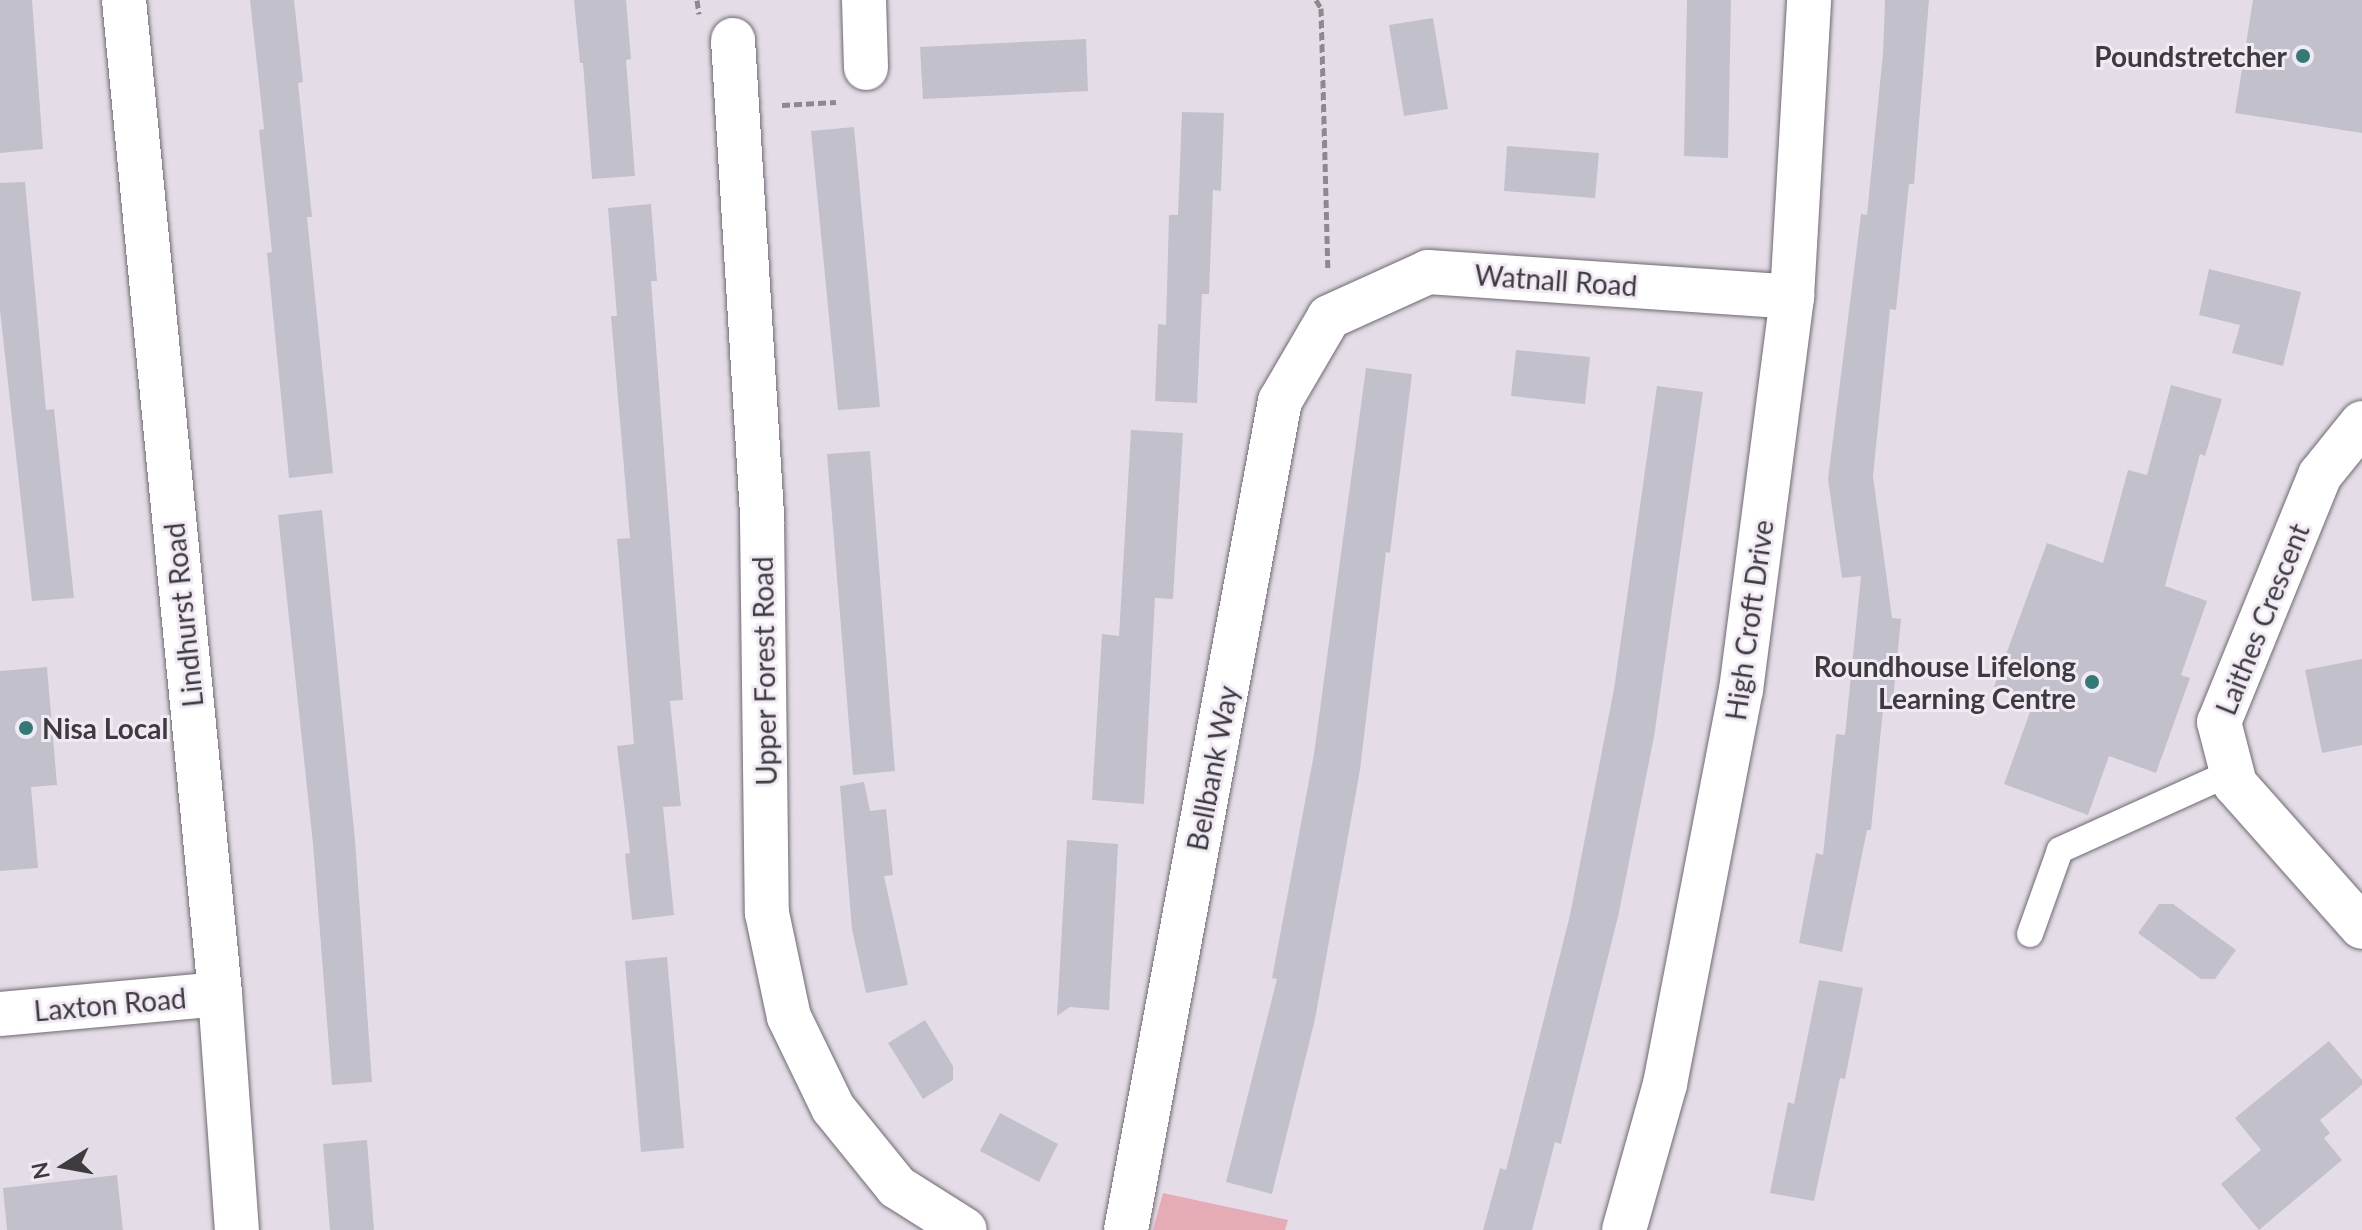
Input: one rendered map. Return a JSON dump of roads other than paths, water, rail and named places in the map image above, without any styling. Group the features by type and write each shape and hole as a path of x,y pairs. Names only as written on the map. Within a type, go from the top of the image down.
{"street":[{"name":"Lindhurst Road","path":"124,0 220,994 237,1230"},
{"path":"864,0 866,68"},
{"name":"High Croft Drive","path":"1624,1230 1665,1084 1741,690 1792,297 1809,0"},
{"name":"Upper Forest Road","path":"733,40 762,519 770,928 789,1017 833,1108 897,1187 965,1230"},
{"name":"Watnall Road","path":"1329,317 1428,272 1792,297"},
{"name":"Bellbank Way","path":"1126,1230 1280,401 1329,317"},
{"name":"Laithes Crescent","path":"2362,423 2320,475 2219,722 2235,784 2362,927"},
{"name":"Laxton Road","path":"0,1014 220,994"}],"lane":[{"path":"2030,934 2060,850 2232,772"}],"place":[{"name":"Poundstretcher","path":"2303,56"},
{"name":"Roundhouse Lifelong Learning Centre","path":"2092,682"},
{"name":"Nisa Local","path":"26,728"}]}
